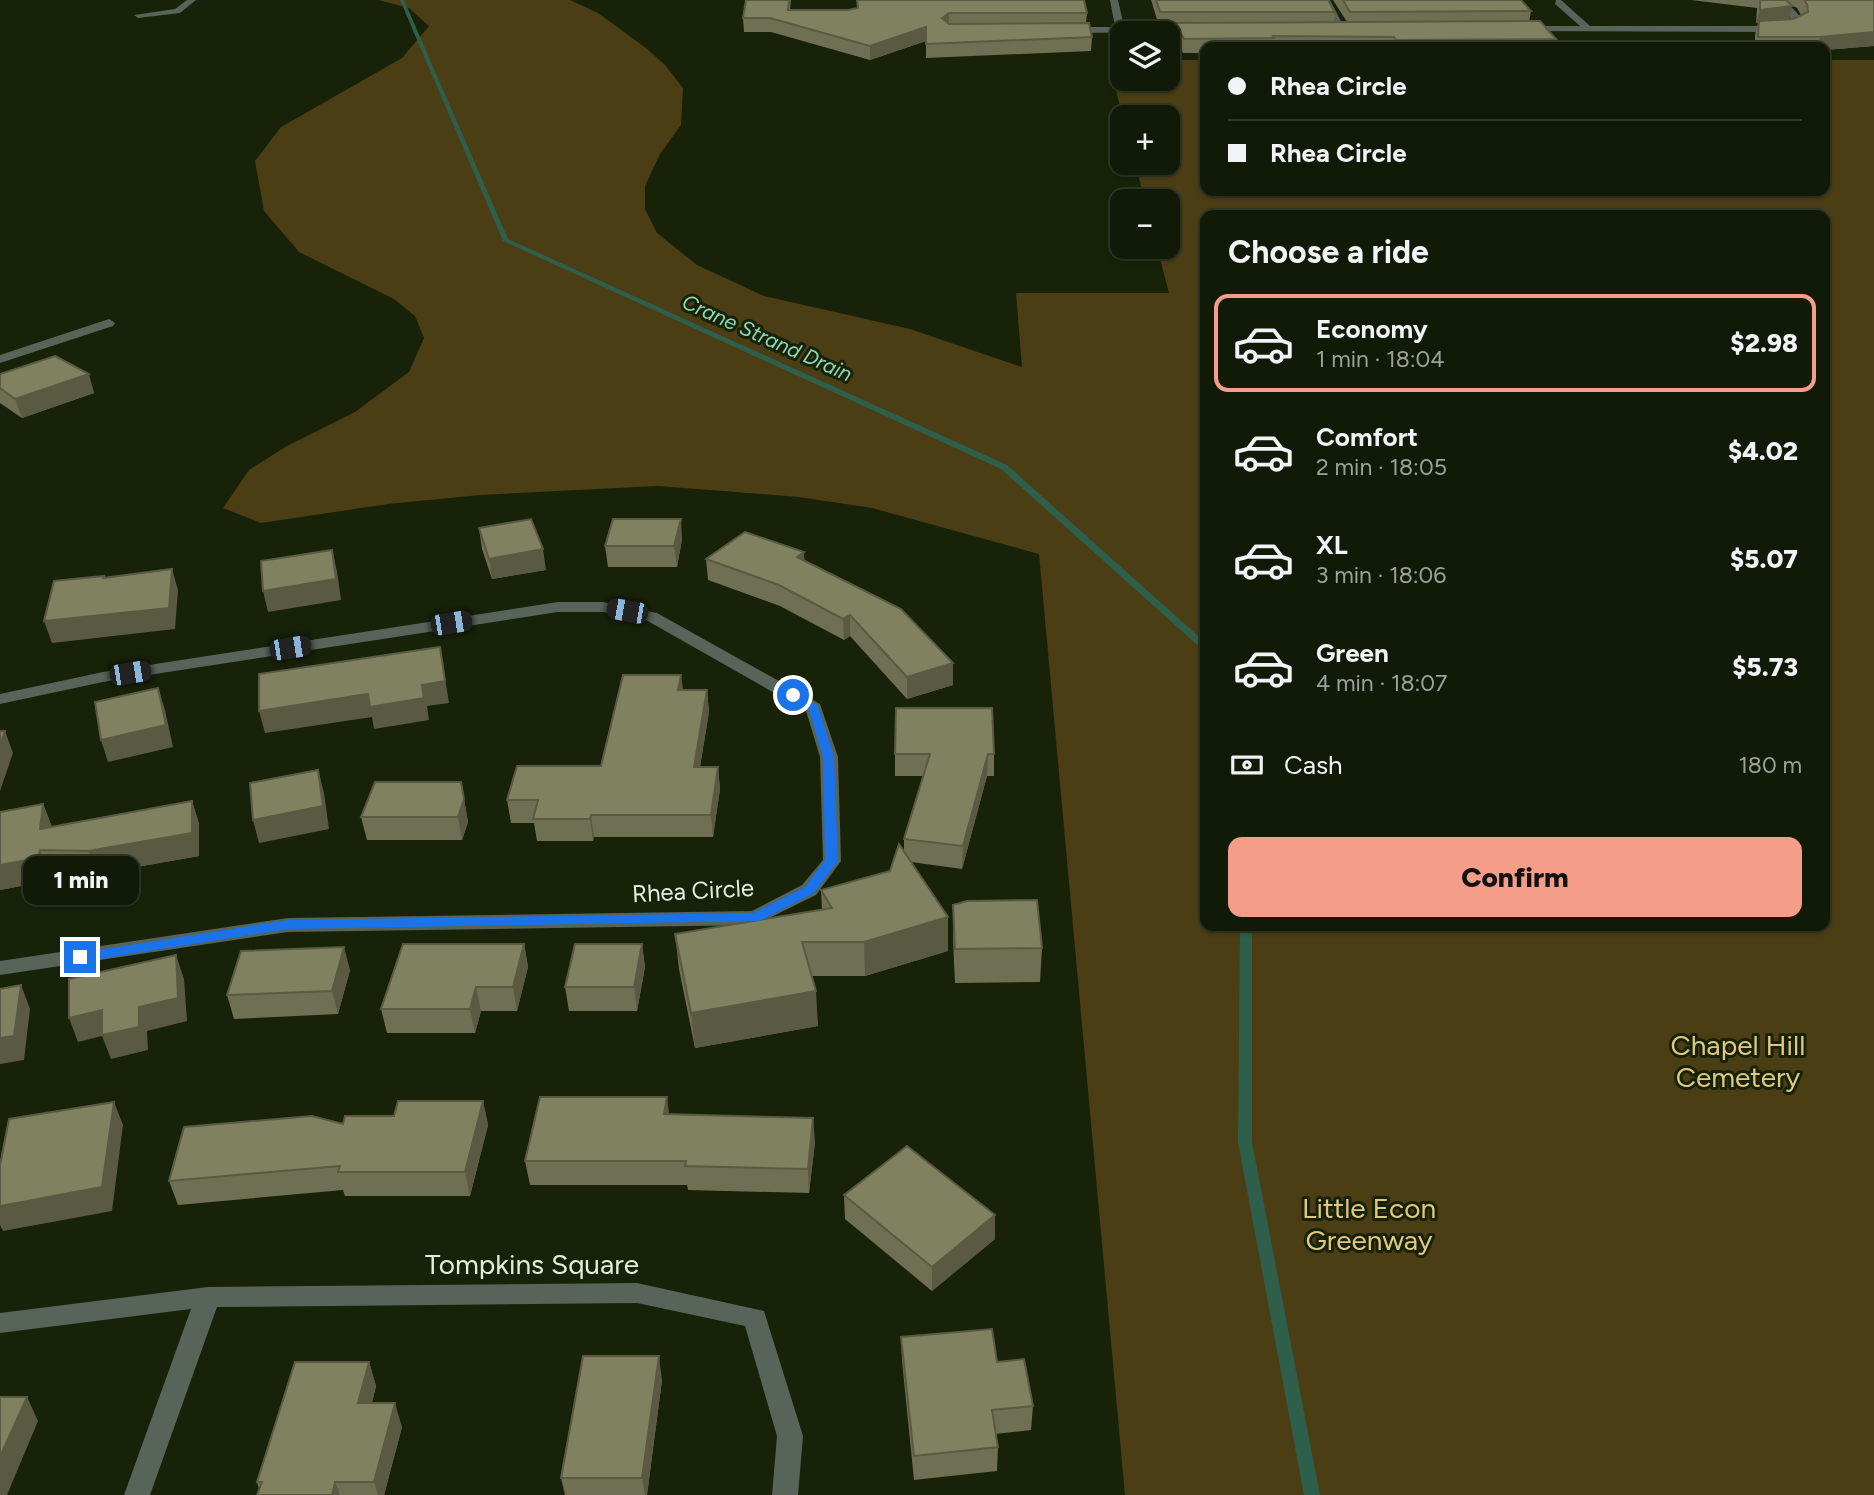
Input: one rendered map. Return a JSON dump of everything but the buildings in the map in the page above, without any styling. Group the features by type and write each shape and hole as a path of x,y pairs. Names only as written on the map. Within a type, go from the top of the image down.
{"street":[{"path":"138,15 177,11 192,0"},
{"path":"1114,0 1118,21"},
{"path":"1326,0 1343,29"},
{"path":"1520,29 1768,29 1799,23 1797,16 1776,0"},
{"path":"1558,2 1588,29"},
{"path":"1054,30 1110,29"},
{"path":"1180,29 1190,29"},
{"path":"1329,29 1356,29"},
{"path":"0,359 108,323"},
{"name":"Rhea Circle","path":"0,699 103,677 558,607 603,607 651,616 814,708 829,757 832,861 809,890 755,918 288,925 0,968"},
{"name":"Tompkins Square","path":"0,1323 208,1297 637,1293 755,1318 790,1436 785,1495"},
{"path":"137,1495 208,1297"}],"green space":[{"path":"378,0 570,0 598,13 646,48 665,65 683,88 681,125 660,154 645,186 645,209 657,233 697,265 764,296 910,329 1022,367 1016,293 1169,293 1160,259 1180,259 1180,189 1142,189 1138,175 1180,175 1180,105 1120,105 1116,91 1180,91 1180,60 1200,60 1200,196 1830,196 1830,60 1874,60 1874,1495 1125,1495 1039,554 872,508 799,497 658,486 480,495 388,504 261,523 223,508 249,470 287,446 355,412 409,372 424,338 415,316 394,299 299,252 264,211 255,161 281,127 402,58 429,26 409,8"}],"waterway":[{"name":"Crane Strand Drain","path":"402,0 505,240 1004,467 1200,643"},
{"name":"Crane Strand Drain","path":"1246,931 1245,1142 1312,1495"}],"route":[{"path":"80,957 288,925 755,918 809,890 832,861 829,757 814,708 793,695"}],"park label":[{"name":"Chapel Hill Cemetery","path":"1738,1061"},
{"name":"Little Econ Greenway","path":"1369,1224"}]}
